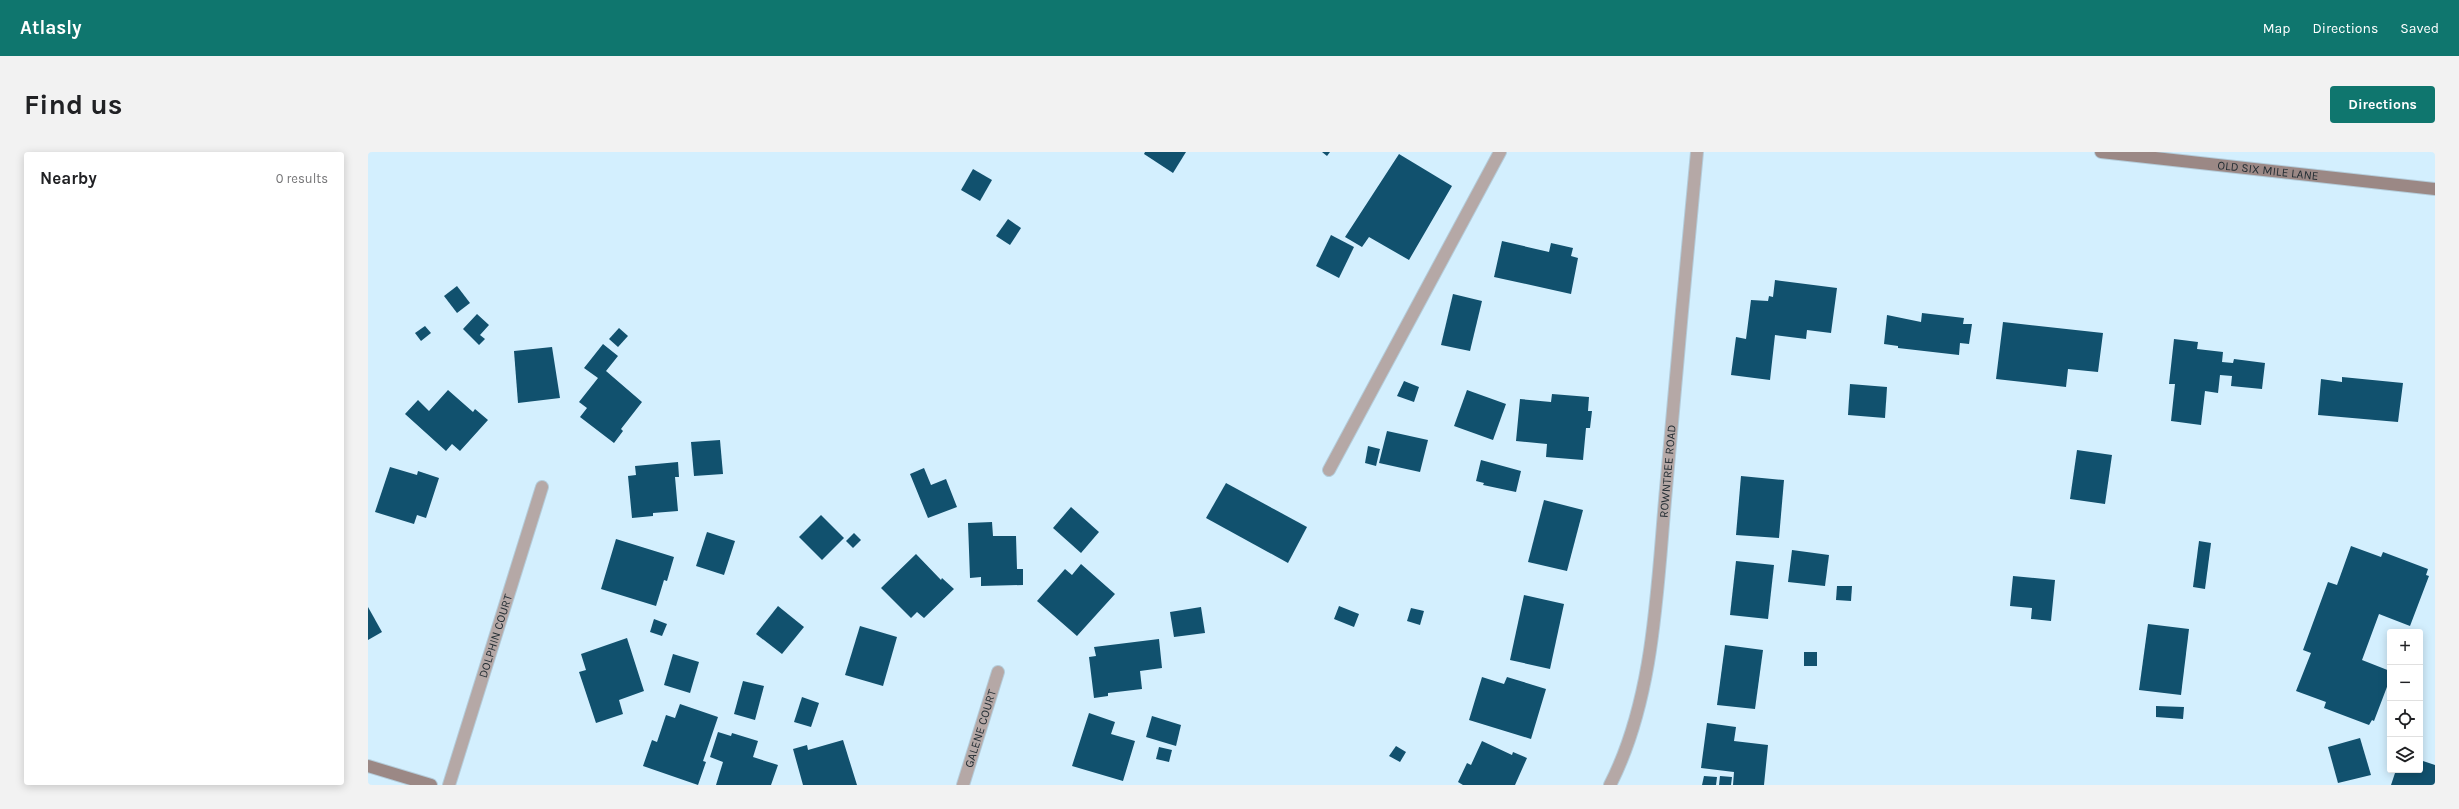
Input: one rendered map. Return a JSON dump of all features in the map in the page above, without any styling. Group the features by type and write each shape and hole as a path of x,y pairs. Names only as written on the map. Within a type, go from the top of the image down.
{"street":[{"path":"1329,470 1500,152"},
{"name":"ROWNTREE ROAD","path":"1610,785 1624,756 1646,681 1661,544 1697,152"},
{"name":"OLD SIX MILE LANE","path":"2101,152 2435,189"},
{"name":"DOLPHIN COURT","path":"449,785 542,487"},
{"name":"GALENE COURT","path":"963,785 998,672"},
{"path":"368,766 431,785"}],"building":[{"path":"1145,152 1186,152 1173,173 1144,154"},
{"path":"1322,152 1330,152 1327,156"},
{"path":"1399,154 1452,186 1409,260 1369,237 1362,247 1345,237"},
{"path":"973,169 992,180 980,201 961,190"},
{"path":"1008,219 1021,228 1010,245 996,236"},
{"path":"1331,235 1354,247 1339,278 1316,266"},
{"path":"1502,241 1549,252 1551,243 1573,248 1571,256 1578,258 1571,294 1494,277"},
{"path":"1775,280 1837,288 1831,333 1807,330 1806,339 1775,335 1770,380 1731,375 1736,337 1746,339 1751,300 1768,301 1769,296 1773,297"},
{"path":"457,286 470,303 457,313 444,296"},
{"path":"1453,294 1482,301 1470,351 1441,345"},
{"path":"1922,313 1964,318 1963,324 1972,324 1969,344 1960,343 1959,355 1898,348 1898,346 1884,344 1887,315 1921,322"},
{"path":"477,314 489,325 480,335 485,339 479,345 463,329"},
{"path":"2003,322 2103,333 2098,372 2068,369 2066,387 1996,379"},
{"path":"425,326 431,333 421,341 415,333"},
{"path":"619,328 628,336 618,347 609,339"},
{"path":"2174,339 2198,342 2197,349 2223,352 2222,362 2233,363 2234,359 2265,363 2262,389 2231,386 2232,376 2220,375 2218,393 2205,391 2201,425 2171,421 2175,384 2169,384"},
{"path":"603,344 618,356 606,371 642,402 621,429 623,431 614,443 580,417 587,408 579,402 598,378 584,368"},
{"path":"552,347 560,398 518,403 514,351"},
{"path":"2342,377 2403,383 2398,422 2318,415 2321,379 2342,382"},
{"path":"1404,381 1419,387 1414,402 1397,396"},
{"path":"1850,384 1887,387 1885,418 1848,415"},
{"path":"448,390 473,412 475,409 488,420 460,451 452,444 446,451 405,414 418,400 429,411"},
{"path":"1467,390 1506,404 1493,440 1454,426"},
{"path":"1552,394 1589,397 1588,411 1592,411 1590,428 1586,428 1583,460 1546,457 1547,444 1516,441 1520,399 1551,402"},
{"path":"1387,431 1428,440 1420,472 1379,463"},
{"path":"720,440 723,474 694,476 691,442"},
{"path":"1368,446 1380,449 1376,466 1365,463"},
{"path":"2077,450 2112,455 2105,504 2070,499"},
{"path":"1481,460 1521,471 1516,492 1483,485 1484,483 1476,481"},
{"path":"678,462 679,477 675,477 678,511 653,513 653,516 632,518 628,476 636,475 635,466"},
{"path":"390,467 417,475 418,471 439,478 426,518 417,515 414,524 375,512"},
{"path":"924,468 931,485 946,479 957,507 928,518 910,474"},
{"path":"1741,476 1784,480 1779,538 1736,535"},
{"path":"1226,483 1307,527 1288,563 1206,518"},
{"path":"1544,500 1583,510 1567,571 1528,562"},
{"path":"1071,507 1099,532 1081,553 1053,528"},
{"path":"821,515 844,538 822,560 799,537"},
{"path":"992,522 993,536 1016,536 1017,569 1023,569 1023,585 981,586 981,577 970,578 968,523"},
{"path":"707,532 735,541 724,575 696,566"},
{"path":"854,533 861,540 853,548 846,541"},
{"path":"616,539 674,557 667,581 664,580 656,606 601,589"},
{"path":"2199,541 2211,543 2205,589 2193,587"},
{"path":"2351,546 2381,557 2383,552 2428,569 2426,575 2429,576 2410,626 2379,614 2362,660 2387,670 2387,687 2374,721 2372,720 2369,725 2324,708 2326,702 2296,691 2311,653 2303,650 2328,582 2337,585"},
{"path":"1792,550 1829,555 1825,586 1788,582"},
{"path":"916,554 941,580 942,578 954,589 924,618 917,612 911,618 881,588"},
{"path":"1736,561 1774,565 1768,619 1730,615"},
{"path":"1081,564 1115,594 1077,636 1037,601 1065,569 1072,575"},
{"path":"2013,576 2055,580 2051,621 2031,619 2032,608 2010,606"},
{"path":"1837,586 1852,586 1851,601 1836,600"},
{"path":"1524,595 1564,604 1550,669 1510,660"},
{"path":"778,606 804,627 782,654 756,634"},
{"path":"1339,606 1359,614 1354,627 1334,619"},
{"path":"368,607 382,632 368,640"},
{"path":"1201,607 1205,633 1174,637 1170,612"},
{"path":"1411,608 1424,611 1420,625 1407,621"},
{"path":"654,619 667,624 662,636 650,632"},
{"path":"2148,624 2189,629 2181,695 2139,690"},
{"path":"860,626 897,637 883,686 845,675"},
{"path":"627,638 644,691 619,700 623,714 596,723 579,672 586,670 581,654"},
{"path":"1159,639 1162,668 1140,671 1142,689 1108,693 1108,696 1094,698 1089,657 1096,656 1094,647"},
{"path":"1725,645 1763,650 1755,709 1717,705"},
{"path":"1804,652 1817,652 1817,666 1804,666"},
{"path":"673,654 699,662 690,693 664,685"},
{"path":"1482,677 1504,684 1507,677 1546,689 1531,739 1469,720"},
{"path":"743,681 764,686 755,720 734,714"},
{"path":"802,697 819,703 811,727 794,722"},
{"path":"680,704 718,717 703,761 706,762 698,785 643,766 652,740 657,742 666,715 675,718"},
{"path":"2156,706 2184,707 2183,719 2156,717"},
{"path":"1089,713 1115,722 1111,734 1135,741 1123,781 1072,766"},
{"path":"1152,716 1181,725 1176,746 1146,737"},
{"path":"1707,723 1736,727 1734,741 1768,745 1764,785 1733,785 1734,772 1701,768"},
{"path":"718,732 731,736 732,733 758,741 753,757 778,765 771,785 716,785 723,762 710,757"},
{"path":"2360,738 2371,775 2338,783 2328,747"},
{"path":"843,740 857,785 803,785 793,749 807,745 808,750"},
{"path":"1482,741 1512,755 1513,752 1527,758 1515,785 1463,785 1458,782 1467,763 1471,765"},
{"path":"1396,746 1406,752 1400,762 1389,756"},
{"path":"1159,747 1172,750 1169,762 1156,759"},
{"path":"2423,761 2435,765 2435,785 2391,785 2395,773 2423,773"},
{"path":"1704,776 1717,777 1716,785 1702,785"},
{"path":"1720,776 1732,777 1731,785 1719,785"}]}
